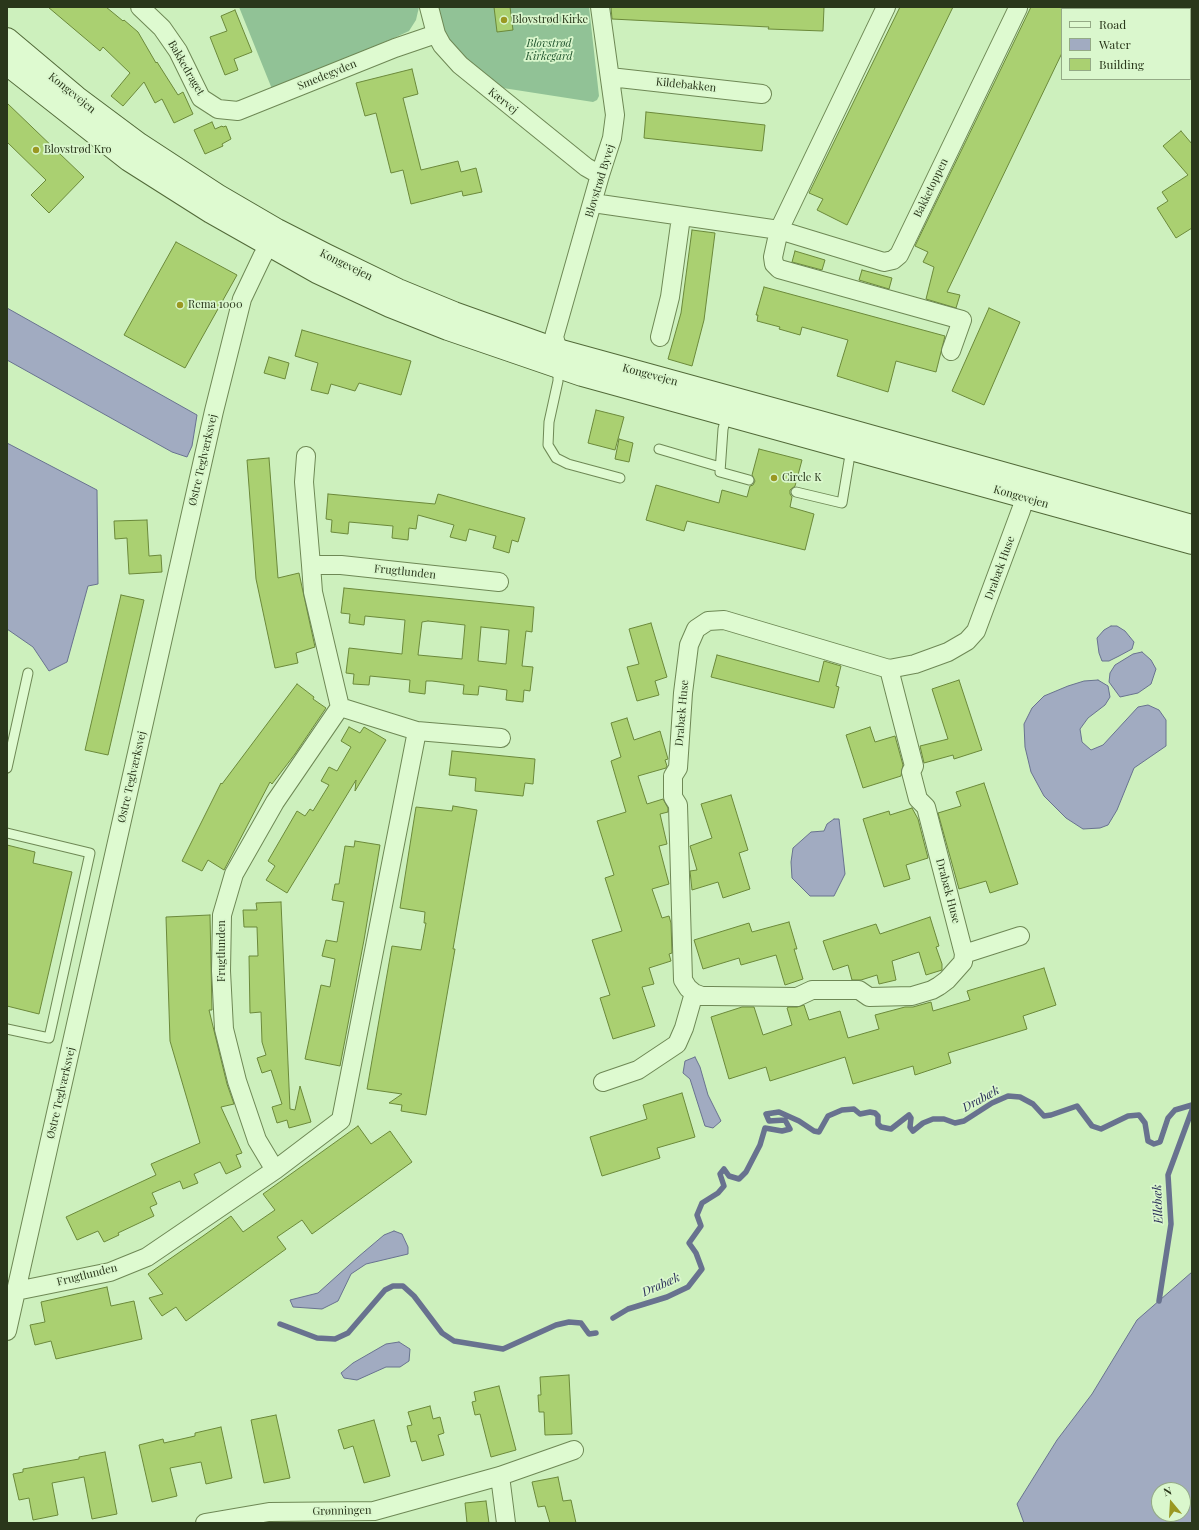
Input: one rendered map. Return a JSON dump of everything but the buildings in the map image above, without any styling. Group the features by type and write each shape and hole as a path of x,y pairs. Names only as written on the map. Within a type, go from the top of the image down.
{"main road":[{"name":"Kongevejen","path":"7,39 76,97 139,144 217,195 273,237"},
{"name":"Kongevejen","path":"7,64 129,160 211,212 273,237 326,255 398,290 558,359 1025,489 1192,543"},
{"name":"Kongevejen","path":"1025,489 1192,526"}],"street":[{"name":"Bakkedraget","path":"140,7 162,28 178,51 201,98 218,109"},
{"name":"Kærvej","path":"429,7 436,34 442,45 456,60 494,94 586,167 600,175"},
{"name":"Blovstrød Byvej","path":"558,359 554,337 612,138 615,116 600,7"},
{"path":"886,7 779,230 773,257 774,264 779,269 962,320 951,352"},
{"name":"Bakketoppen","path":"593,203 681,217 779,230 884,262 893,260 899,254 1018,8"},
{"name":"Smedegyden","path":"218,109 238,111 395,48 436,34"},
{"name":"Kildebakken","path":"610,77 762,94"},
{"path":"660,337 670,297 681,217"},
{"name":"Østre Teglværksvej","path":"7,1331 214,411 242,299 273,237"},
{"path":"306,456 304,482 313,592 340,707 417,731 501,738"},
{"name":"Drabæk Huse","path":"694,993 688,988 683,980 678,805 673,797 673,776 678,768 683,693 690,645 696,629 708,621 724,620 889,669 915,664 948,652 968,641 976,631 1025,489"},
{"name":"Frugtlunden","path":"311,565 341,565 499,582"},
{"name":"Drabæk Huse","path":"889,669 914,766 911,772 918,799 926,807 964,954"},
{"name":"Frugtlunden","path":"274,1170 257,1140 237,1081 224,1029 221,971 222,915 234,874 275,802 340,707"},
{"name":"Frugtlunden","path":"16,1291 110,1272 147,1257 274,1170 341,1120 417,731"},
{"path":"603,1082 638,1070 677,1044 684,1028 694,993 702,996 797,997 812,990 859,990 869,997 912,996 932,990 947,980 963,962 964,954 1020,936"},
{"name":"Grønningen","path":"205,1523 269,1512 374,1511 500,1476 574,1450"},
{"path":"500,1476 506,1523"}],"lane":[{"path":"558,359 558,381 549,422 548,445 556,458 568,464 620,478"},
{"path":"729,407 723,429 720,472 749,480"},
{"path":"796,492 842,503 853,440"},
{"path":"659,449 720,467"},
{"path":"7,768 28,673"},
{"path":"7,833 90,853 49,1038 7,1029"}],"green space":[{"path":"239,7 419,7 416,20 409,31 272,89"},
{"name":"Blovstrød Kirkegård","path":"435,7 589,7 599,96 597,100 593,102 503,88 477,71 441,34"}],"water":[{"path":"7,308 197,415 192,446 187,457 172,452 7,360"},
{"path":"7,443 97,490 98,584 88,586 67,662 49,671 33,647 7,629"},
{"path":"1111,626 1117,626 1125,631 1134,642 1132,649 1109,661 1102,661 1099,653 1097,638 1104,630"},
{"path":"1142,652 1151,660 1156,669 1151,684 1138,693 1120,697 1109,682 1110,673 1115,665 1133,654"},
{"path":"1098,680 1108,686 1110,697 1105,705 1088,718 1080,729 1082,742 1091,750 1103,745 1138,707 1148,705 1159,710 1166,720 1166,746 1134,768 1117,810 1108,825 1100,828 1083,829 1066,818 1044,796 1031,772 1025,747 1024,724 1032,708 1044,696 1084,681"},
{"path":"834,819 839,819 845,874 834,896 810,896 792,878 791,862 793,848 811,832 824,831 827,824"},
{"path":"695,1057 700,1067 708,1095 721,1121 713,1128 705,1126 690,1079 683,1073 685,1061"},
{"path":"394,1231 402,1234 408,1247 408,1254 366,1264 351,1274 338,1301 322,1309 293,1307 290,1300 318,1293 384,1235"},
{"path":"1192,1272 1192,1523 1024,1523 1017,1504 1057,1440 1092,1394 1137,1320"},
{"path":"399,1342 410,1349 409,1361 400,1367 386,1367 357,1380 344,1378 341,1373 353,1363 386,1344"}],"waterway":[{"name":"Drabæk","path":"613,1318 628,1309 667,1297 688,1287 702,1269 696,1253 689,1243 701,1226 697,1215 702,1203 718,1193 724,1186 720,1174 724,1169 729,1176 739,1179 746,1172 760,1145 765,1128 782,1131 790,1129 785,1120 769,1121 766,1114 779,1112 799,1121 814,1131 819,1132 828,1116 842,1110 854,1109 860,1114 870,1112 875,1113 878,1116 878,1124 881,1127 891,1129 909,1115 911,1118 910,1127 913,1131 923,1123 933,1119 944,1119 955,1123 964,1121 992,1103 1008,1096 1020,1097 1033,1104 1044,1116 1077,1106 1092,1126 1101,1129 1128,1116 1139,1115 1145,1123 1148,1141 1154,1144 1160,1142 1168,1118 1175,1110 1192,1105"},
{"name":"Ellebæk","path":"1159,1301 1171,1224 1168,1175 1192,1110"},
{"name":"Drabæk","path":"280,1324 317,1338 335,1339 348,1333 385,1290 393,1286 403,1286 414,1296 442,1333 454,1341 503,1349 556,1325 569,1322 581,1323 589,1334 596,1333"}],"place":[{"name":"Blovstrød Kirke","path":"504,20"},
{"name":"Blovstrød Kro","path":"36,150"},
{"name":"Rema 1000","path":"180,305"},
{"name":"Circle K","path":"774,478"}]}
